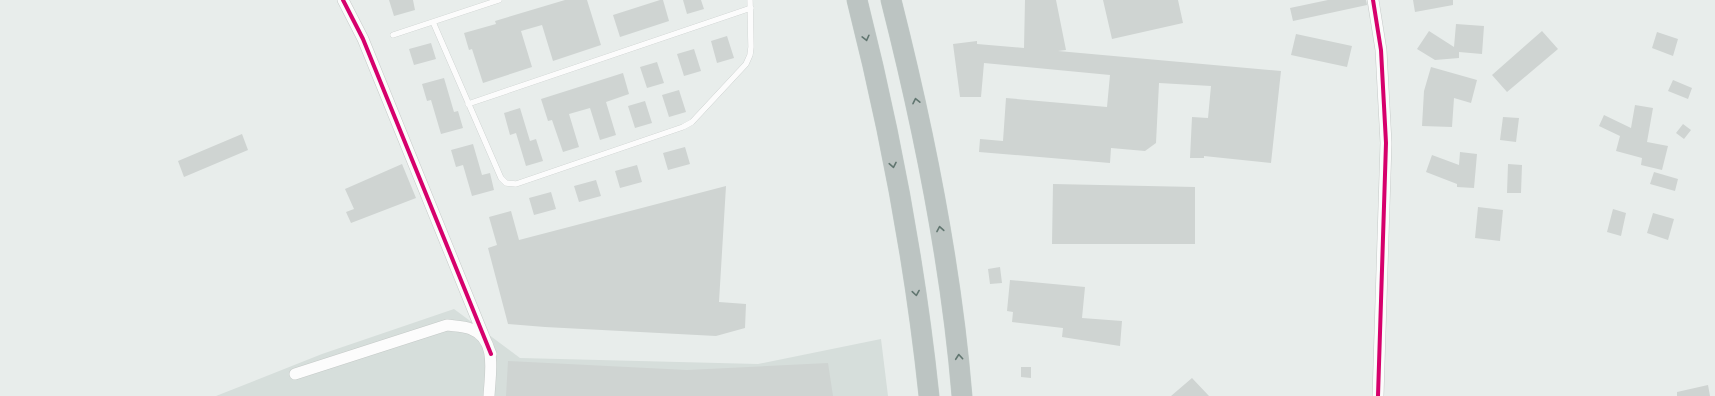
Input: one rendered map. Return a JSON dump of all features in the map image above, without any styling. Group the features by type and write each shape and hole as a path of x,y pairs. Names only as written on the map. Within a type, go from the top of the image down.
{"highway":[{"path":"857,0 878,82 903,214 923,337 929,396"},
{"path":"892,0 912,81 943,244 958,346 962,396"}],"street":[{"path":"343,0 363,39 491,354 489,396"},
{"path":"1373,0 1381,50 1386,143 1378,396"},
{"path":"295,374 447,326 472,329 484,338 491,354"}],"lane":[{"path":"393,35 499,0"},
{"path":"434,22 501,178 506,182 516,184 682,127 692,122 746,64 751,47 750,0"},
{"path":"468,104 751,8"}],"shaded area":[{"path":"454,309 520,358 758,364 881,339 888,396 216,396 322,354"}],"building":[{"path":"389,0 413,0 415,10 394,16"},
{"path":"565,0 587,0 601,45 553,61 542,25 521,31 532,67 483,83 472,49 469,50 464,33 496,24 495,21"},
{"path":"663,0 669,21 620,37 613,15"},
{"path":"683,0 701,0 704,9 687,14"},
{"path":"1025,0 1056,0 1066,50 1058,51 1281,71 1271,163 1204,156 1204,158 1190,158 1192,117 1208,118 1211,86 1159,83 1156,143 1145,151 1111,148 1110,163 979,152 980,139 1003,141 1006,98 1107,107 1110,75 984,63 981,97 960,97 953,44 977,41 977,44 1024,48"},
{"path":"1103,0 1178,0 1183,23 1112,39"},
{"path":"1328,0 1366,0 1367,5 1293,21 1290,8"},
{"path":"1413,0 1453,0 1453,5 1415,12"},
{"path":"1456,24 1484,26 1482,54 1459,52 1459,58 1435,60 1417,49 1429,31 1454,47"},
{"path":"1542,31 1558,49 1507,92 1492,75"},
{"path":"1657,32 1678,39 1673,56 1652,48"},
{"path":"1296,34 1352,46 1347,67 1291,55"},
{"path":"727,36 734,58 717,63 711,41"},
{"path":"431,43 436,59 414,65 409,49"},
{"path":"694,49 701,71 684,76 677,54"},
{"path":"657,62 664,83 647,88 640,67"},
{"path":"1431,67 1477,80 1471,103 1454,98 1452,127 1422,126 1424,91"},
{"path":"623,73 629,94 606,102 616,135 600,140 590,108 569,114 579,147 563,152 552,120 548,121 541,99"},
{"path":"444,78 454,112 458,111 463,128 441,134 431,100 427,101 422,84"},
{"path":"1673,80 1692,88 1688,99 1668,91"},
{"path":"679,90 686,112 669,117 662,95"},
{"path":"645,101 652,123 635,128 628,106"},
{"path":"1635,105 1653,108 1647,142 1668,146 1662,170 1641,165 1642,158 1616,151 1620,136 1599,126 1604,115 1631,128"},
{"path":"520,108 530,141 536,139 543,161 526,166 516,133 510,135 504,113"},
{"path":"1503,117 1519,118 1516,142 1500,140"},
{"path":"1683,124 1691,130 1684,139 1676,133"},
{"path":"242,134 248,150 184,177 178,161"},
{"path":"473,144 482,175 490,173 494,190 472,196 463,165 456,167 451,150"},
{"path":"685,147 690,164 668,170 663,153"},
{"path":"1460,152 1477,154 1474,188 1457,187 1457,184 1426,172 1432,155 1459,165"},
{"path":"402,164 416,198 351,223 346,212 354,209 345,189"},
{"path":"1508,164 1522,165 1521,193 1507,193"},
{"path":"637,165 642,182 620,188 615,171"},
{"path":"1654,172 1678,179 1675,191 1650,184"},
{"path":"596,180 601,196 579,202 574,186"},
{"path":"1053,184 1195,187 1195,244 1052,244"},
{"path":"726,186 719,302 746,304 745,328 716,336 508,324 488,248 497,245 489,217 511,211 519,240"},
{"path":"551,192 556,209 534,215 529,198"},
{"path":"1478,207 1503,210 1500,241 1475,238"},
{"path":"1613,209 1626,213 1621,236 1607,232"},
{"path":"1653,213 1674,219 1668,240 1647,233"},
{"path":"1000,267 1002,283 990,284 988,269"},
{"path":"1010,280 1085,287 1082,318 1122,321 1120,346 1062,337 1063,328 1012,322 1013,312 1007,311"},
{"path":"508,361 687,370 828,363 833,396 506,396"},
{"path":"1021,367 1031,367 1031,378 1021,377"},
{"path":"1192,378 1209,396 1171,396"},
{"path":"1708,385 1710,396 1677,396 1677,392"}],"cycle path":[{"path":"343,0 363,39 491,354"},
{"path":"1373,0 1381,50 1386,143 1378,396"}]}
